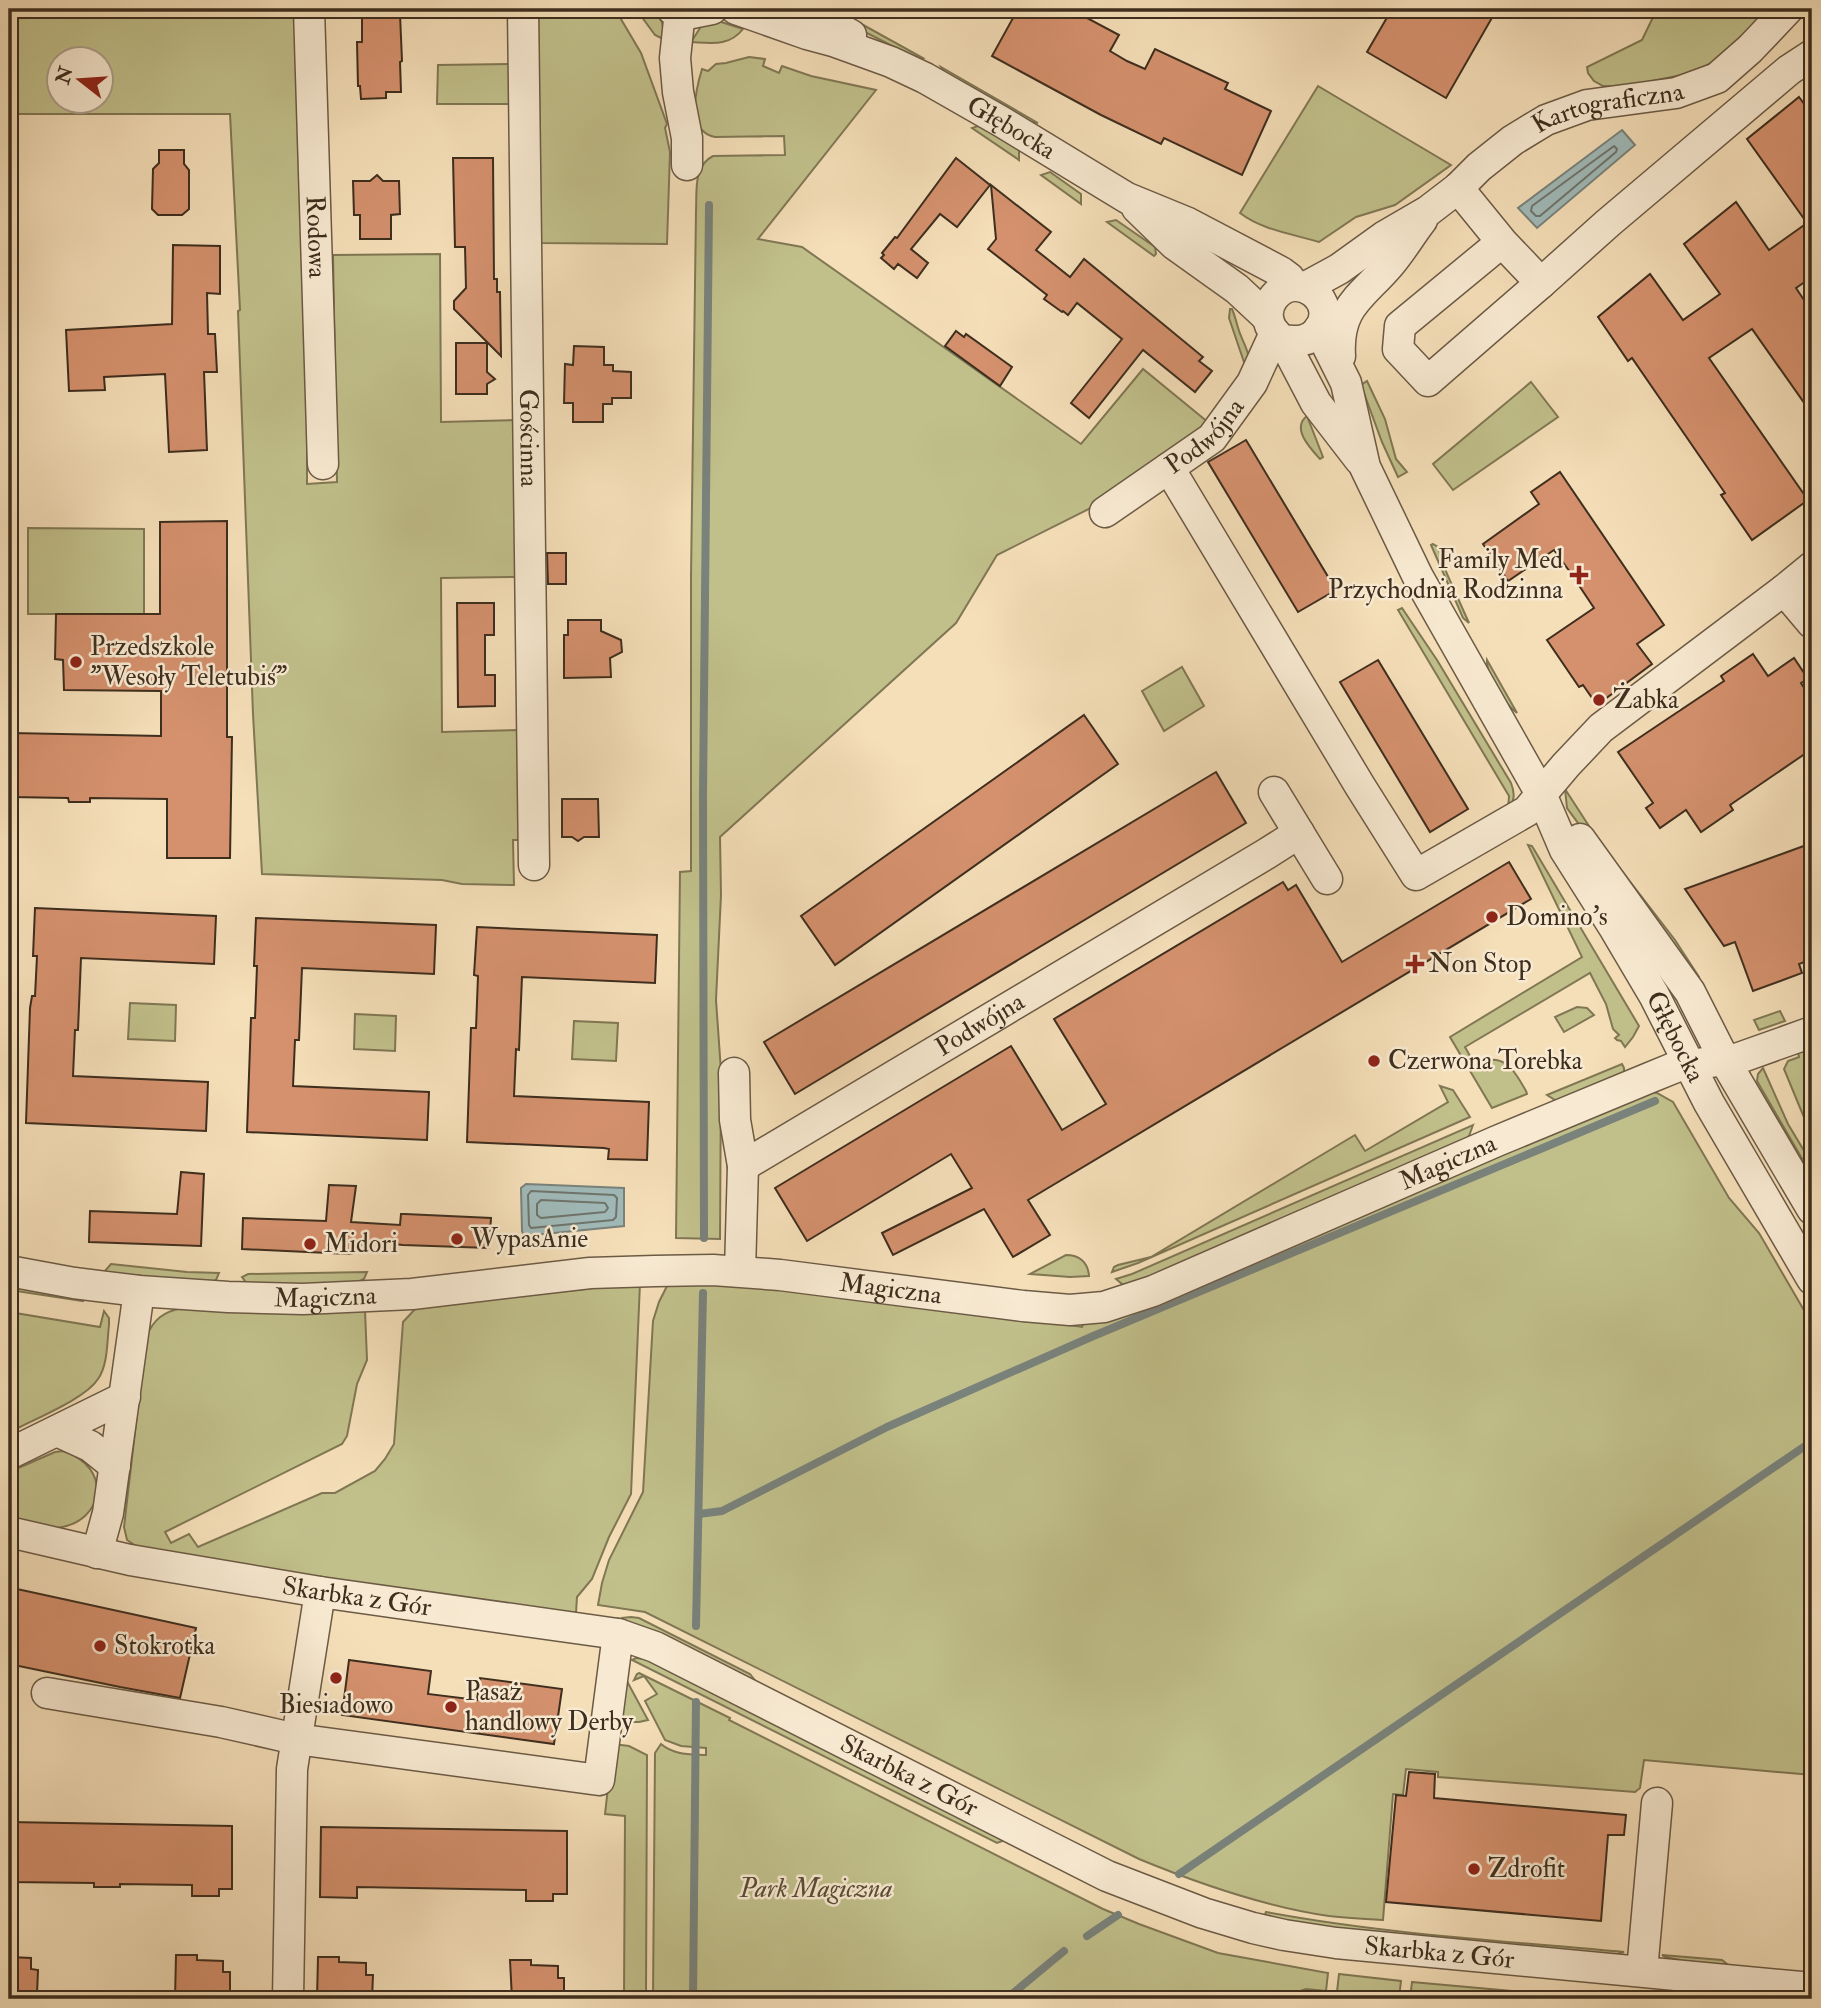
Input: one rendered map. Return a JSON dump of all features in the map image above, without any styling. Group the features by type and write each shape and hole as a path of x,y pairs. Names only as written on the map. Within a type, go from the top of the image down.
{"street":[{"name":"Rodowa","path":"309,9 323,464"},
{"name":"Gościnna","path":"523,9 534,865"},
{"path":"687,165 687,138 675,58 676,10 698,13 712,9"},
{"name":"Głębocka","path":"736,9 891,62"},
{"name":"Głębocka","path":"805,9 839,27 891,62 955,94 1127,198 1188,223 1281,272 1320,297 1323,304 1322,322 1346,383 1365,467 1386,513 1435,608 1541,794 1565,850 1654,995 1709,1103 1812,1279"},
{"name":"Kartograficzna","path":"1299,286 1339,269 1385,236 1428,211 1513,140 1546,120 1587,104 1676,93 1717,78 1750,49 1788,9"},
{"path":"1502,242 1400,326 1398,349 1428,381 1608,223 1779,79 1812,55"},
{"path":"1458,188 1502,242 1541,283"},
{"name":"Głębocka","path":"1127,198 1174,244 1237,289 1275,330 1316,403 1365,467"},
{"name":"Kartograficzna","path":"1342,371 1341,330 1347,313 1390,264 1428,211"},
{"path":"1299,286 1283,289 1269,306 1275,330 1291,341 1307,340 1322,322"},
{"name":"Kartograficzna","path":"1322,322 1362,293"},
{"name":"Podwójna","path":"1105,512 1202,447 1219,430 1252,383 1275,330"},
{"path":"1169,468 1416,875 1527,811 1601,728 1812,567"},
{"path":"1784,590 1812,623"},
{"path":"1274,792 1327,879"},
{"name":"Głębocka","path":"1541,794 1580,839 1684,982 1726,1061 1812,1209"},
{"name":"Podwójna","path":"743,1166 1299,833"},
{"name":"Magiczna","path":"9,1271 139,1291 303,1299 402,1294 590,1273 655,1270 740,1271 1023,1306 1070,1310 1104,1307 1153,1291 1487,1145 1649,1078 1676,1068 1739,1058 1812,1032"},
{"path":"734,1073 735,1120 743,1166 740,1271"},
{"path":"97,1553 108,1513 139,1291"},
{"path":"9,1454 125,1397"},
{"path":"57,1431 90,1446 115,1466"},
{"name":"Skarbka z Gór","path":"9,1532 97,1553 320,1592 618,1634 655,1647 1107,1876 1203,1913 1263,1931 1336,1943 1812,1988"},
{"path":"288,1999 292,1769 320,1592"},
{"path":"47,1693 221,1722 296,1739 598,1780 618,1634"},
{"path":"1642,1971 1657,1803"}],"green space":[{"path":"10,9 297,9 307,484 337,482 333,255 440,254 441,422 515,420 517,577 441,578 442,732 519,730 521,840 513,840 514,885 262,874 253,714 240,310 230,114 116,114 116,46 46,46 46,114 9,114"},
{"path":"538,9 615,9 641,53 667,124 665,128 670,152 667,244 541,243"},
{"path":"636,9 655,9 662,22 665,40 655,35"},
{"path":"1657,9 1768,9 1725,56 1692,73 1622,87 1603,86 1594,81 1587,67 1642,40"},
{"path":"718,21 743,29 726,41 691,42 702,25"},
{"path":"856,21 923,58 918,59 857,28"},
{"path":"749,57 765,59 763,66 779,73 782,66 811,76 876,90 758,239 802,247 1081,444 1143,369 1209,423 1087,510 997,555 956,623 720,837 721,895 716,1000 721,1071 720,1239 676,1238 680,872 691,871 691,577 697,187 702,166 713,156 785,155 784,136 715,137 706,133 699,127 695,108 702,69 708,71 716,64"},
{"path":"511,64 512,104 437,104 438,65"},
{"path":"941,67 1038,123 1024,121 944,72"},
{"path":"1318,86 1451,165 1395,205 1356,217 1319,242 1268,228 1240,213"},
{"path":"981,125 1019,150 1019,160 972,128"},
{"path":"1050,172 1081,194 1081,204 1041,175"},
{"path":"1116,220 1155,247 1156,254 1154,256 1107,222"},
{"path":"1230,309 1248,353 1249,359 1245,365 1229,318"},
{"path":"1367,381 1385,419 1396,459 1407,472 1398,477 1361,385"},
{"path":"1531,382 1558,417 1453,490 1433,464"},
{"path":"1307,416 1323,457 1320,459 1301,432 1301,426"},
{"path":"28,528 144,529 144,614 28,614"},
{"path":"1431,545 1438,547 1469,623 1463,618"},
{"path":"1402,608 1437,660 1511,783 1514,796 1508,810 1509,796 1398,610"},
{"path":"1487,660 1517,713 1498,689"},
{"path":"1182,667 1204,706 1164,731 1142,691"},
{"path":"1565,789 1598,840 1675,940 1699,977 1694,980 1567,808"},
{"path":"1528,845 1532,846 1639,1026 1625,1047 1615,1038 1619,1035 1613,1029 1606,1004 1590,973 1465,1047 1475,1065 1493,1060 1506,1064 1526,1091 1527,1094 1492,1108 1450,1037 1582,957"},
{"path":"130,1003 176,1005 175,1041 128,1039"},
{"path":"1577,1007 1587,1008 1594,1015 1564,1032 1555,1017"},
{"path":"1780,1011 1785,1021 1759,1030 1754,1020"},
{"path":"355,1014 396,1016 395,1051 354,1049"},
{"path":"574,1021 618,1023 616,1061 572,1059"},
{"path":"1812,1047 1812,1133 1784,1069 1788,1061 1799,1057 1798,1052"},
{"path":"1622,1064 1624,1076 1563,1102 1547,1095"},
{"path":"1763,1068 1788,1124 1812,1164 1812,1176 1757,1081"},
{"path":"1440,1086 1453,1090 1470,1117 1138,1263 1112,1272 1118,1265 1151,1257 1355,1135 1365,1151 1448,1102"},
{"path":"1647,1091 1673,1102 1729,1198 1759,1233 1812,1324 1812,1775 1644,1760 1640,1788 1635,1792 1438,1777 1438,1772 1406,1769 1403,1795 1393,1794 1383,1920 1329,1916 1281,1907 1232,1893 1139,1859 645,1612 598,1605 609,1560 643,1492 653,1321 669,1282 803,1287 1082,1327 1085,1319"},
{"path":"1473,1125 1463,1143 1128,1286 1116,1279 1132,1274"},
{"path":"1066,1255 1082,1260 1089,1276 1030,1274"},
{"path":"111,1264 219,1273 216,1280 206,1285 104,1272"},
{"path":"367,1272 364,1279 354,1284 248,1285 242,1277 248,1274"},
{"path":"9,1283 83,1296 83,1301 9,1290"},
{"path":"640,1283 631,1494 592,1579 577,1597 576,1613 295,1574 136,1546 127,1540 124,1527 146,1337 152,1325 164,1314 182,1308 365,1310 367,1360 357,1384 347,1436 342,1444 165,1532 171,1543 189,1534 198,1547 322,1493 335,1493 375,1471 394,1444 403,1322 417,1307"},
{"path":"104,1311 109,1318 107,1345 104,1367 98,1379 73,1400 49,1413 18,1428 14,1422 9,1424 9,1312 100,1327"},
{"path":"63,1451 79,1459 90,1469 96,1481 97,1493 85,1516 73,1524 57,1528 45,1528 9,1518 9,1472"},
{"path":"622,1618 639,1618 750,1674 761,1688 621,1621"},
{"path":"646,1659 1008,1839 997,1843 632,1660"},
{"path":"622,1672 648,1720 621,1722"},
{"name":"Park Magiczna","path":"639,1673 1103,1909 1218,1953 1328,1973 1326,1991 1306,1989 1277,1999 653,1999 655,1753 661,1744 676,1752 688,1754 706,1755 706,1748 681,1746 665,1740 645,1701 657,1694 644,1676 634,1680"},
{"path":"613,1744 629,1746 647,1755 646,1999 624,1999 625,1816 605,1814"},
{"path":"1266,1912 1400,1931 1624,1952 1615,1955 1386,1938 1263,1920"},
{"path":"1662,1955 1722,1960 1733,1969 1680,1964 1680,1960"},
{"path":"1339,1974 1401,1981 1399,1998 1337,1992"},
{"path":"1412,1982 1535,1993 1534,1999 1476,1999 1472,1991 1448,1999 1410,1999"}],"water":[{"path":"1622,130 1635,145 1537,228 1518,208"},
{"path":"526,1184 624,1188 624,1226 524,1236 521,1188"}],"building":[{"path":"1018,9 1059,9 1074,16 1076,12 1119,35 1110,51 1127,61 1145,69 1155,49 1228,83 1225,89 1271,111 1242,175 1164,138 1161,144 992,56"},
{"path":"1392,9 1497,9 1446,98 1367,52"},
{"path":"362,14 400,14 401,92 386,92 386,98 361,99 357,42 362,42"},
{"path":"1799,97 1805,105 1812,100 1812,277 1796,288 1812,312 1812,414 1752,329 1709,358 1808,500 1752,540 1721,495 1725,493 1632,358 1628,361 1598,317 1650,274 1683,320 1720,294 1684,244 1736,202 1769,250 1807,223 1747,139"},
{"path":"159,150 184,150 184,164 189,170 189,209 182,215 158,215 152,209 153,169 159,163"},
{"path":"453,158 493,158 494,279 497,279 497,292 500,292 501,356 454,309 454,301 466,288 465,247 455,247"},
{"path":"956,158 990,185 957,227 940,214 911,249 928,263 917,278 898,264 894,269 881,258 884,255 882,253 895,237 897,238"},
{"path":"377,175 383,181 399,181 400,214 391,215 391,239 360,239 360,215 354,215 353,181 370,181"},
{"path":"991,185 1051,232 1036,250 1070,277 1084,259 1203,357 1199,361 1212,371 1195,392 1143,350 1089,418 1071,403 1122,339 1077,303 1068,315 1062,312 1044,299 1047,295 988,249 996,239"},
{"path":"173,245 220,246 220,294 207,293 208,334 215,334 217,372 204,372 207,450 169,452 165,374 104,377 105,390 69,391 66,330 172,324"},
{"path":"956,331 964,337 966,334 1012,367 1000,386 945,346"},
{"path":"456,343 487,343 487,372 495,379 487,384 487,394 456,394"},
{"path":"574,346 604,347 604,365 613,365 613,371 631,372 631,398 612,398 612,404 603,404 603,422 573,422 573,403 564,403 565,364 573,365"},
{"path":"1246,440 1336,590 1298,612 1208,462"},
{"path":"1560,472 1664,625 1637,644 1652,664 1597,705 1583,685 1579,687 1547,640 1594,608 1570,572 1554,550 1508,581 1483,544 1539,504 1531,492"},
{"path":"227,521 227,737 232,737 230,858 167,858 167,799 90,798 90,802 69,802 68,798 11,797 12,733 161,736 161,691 64,690 63,660 55,659 56,614 160,614 160,522"},
{"path":"547,553 566,553 566,584 548,584"},
{"path":"457,603 494,603 494,635 485,635 485,675 495,675 495,706 458,707"},
{"path":"568,620 601,620 601,631 621,640 622,652 610,658 611,677 564,678 564,635 568,635"},
{"path":"1753,654 1768,676 1794,658 1808,679 1801,683 1812,700 1812,749 1730,805 1733,810 1701,832 1686,810 1660,828 1646,808 1653,803 1618,752 1724,681 1721,676"},
{"path":"1378,660 1468,809 1430,832 1340,682"},
{"path":"1084,715 1118,764 835,965 801,916"},
{"path":"1216,772 1246,823 795,1094 764,1042"},
{"path":"562,799 598,799 599,837 584,837 578,841 572,837 562,837"},
{"path":"1812,843 1812,959 1799,964 1802,973 1753,991 1735,942 1724,946 1685,889"},
{"path":"1509,862 1531,899 1028,1200 1050,1235 1013,1257 984,1209 893,1255 882,1233 972,1188 951,1154 807,1241 775,1188 1011,1046 1062,1130 1106,1104 1054,1019 1283,882 1288,890 1296,885 1342,962"},
{"path":"35,908 216,916 214,964 81,958 78,1030 75,1030 73,1076 208,1082 206,1131 26,1123 30,1008 32,996 35,996 37,956 33,956"},
{"path":"256,918 436,925 434,974 302,968 299,1040 295,1040 293,1086 429,1092 427,1140 247,1132 251,1018 255,1018"},
{"path":"477,927 657,935 655,983 522,977 519,1050 516,1049 514,1096 649,1102 647,1160 608,1159 609,1149 604,1148 467,1142 471,1028 476,1028 478,976 474,975"},
{"path":"181,1172 204,1174 201,1246 89,1242 90,1211 177,1214"},
{"path":"329,1185 356,1186 351,1222 400,1225 401,1214 491,1218 489,1248 365,1241 365,1245 354,1245 354,1253 350,1254 242,1249 243,1218 326,1221"},
{"name":"Stokrotka","path":"17,1589 196,1628 180,1698 9,1664 9,1626"},
{"name":"Pasaż handlowy Derby","path":"349,1660 431,1671 428,1694 477,1700 480,1678 562,1689 554,1744 342,1715"},
{"path":"1409,1772 1435,1774 1434,1798 1626,1815 1624,1835 1608,1835 1601,1921 1386,1902 1396,1795 1406,1796"},
{"path":"9,1822 232,1826 232,1889 219,1889 219,1896 192,1896 192,1885 120,1884 120,1887 94,1887 94,1883 9,1882"},
{"path":"321,1827 567,1831 567,1894 553,1894 553,1901 526,1901 526,1890 357,1887 357,1898 320,1897"},
{"path":"176,1955 197,1955 197,1960 223,1961 223,1972 230,1972 230,1997 175,1999"},
{"path":"9,1957 31,1958 31,1969 38,1970 37,1994 30,1994 30,1999 9,1999"},
{"path":"318,1957 339,1957 339,1962 366,1963 366,1975 373,1975 372,1999 317,1999"},
{"path":"510,1960 531,1960 531,1965 558,1966 558,1978 564,1978 564,1999 512,1999"}],"waterway":[{"path":"704,1238 703,794 709,205"},
{"path":"699,1514 722,1511 887,1427 1091,1337 1655,1101"},
{"path":"696,1626 703,1293"},
{"path":"1179,1874 1811,1442"},
{"path":"693,1999 696,1702"},
{"path":"1087,1936 1118,1915"},
{"path":"1006,1999 1064,1951"}],"place":[{"name":"Family Med Przychodnia Rodzinna","path":"1579,575"},
{"name":"Przedszkole \"Wesoły Teletubiś\"","path":"76,662"},
{"name":"Żabka","path":"1599,700"},
{"name":"Domino's","path":"1492,917"},
{"name":"Non Stop","path":"1415,964"},
{"name":"Czerwona Torebka","path":"1374,1061"},
{"name":"WypasAnie","path":"457,1239"},
{"name":"Midori","path":"310,1244"},
{"name":"Stokrotka","path":"100,1646"},
{"name":"Biesiadowo","path":"336,1678"},
{"name":"Pasaż handlowy Derby","path":"451,1707"},
{"name":"Zdrofit","path":"1474,1869"}]}
